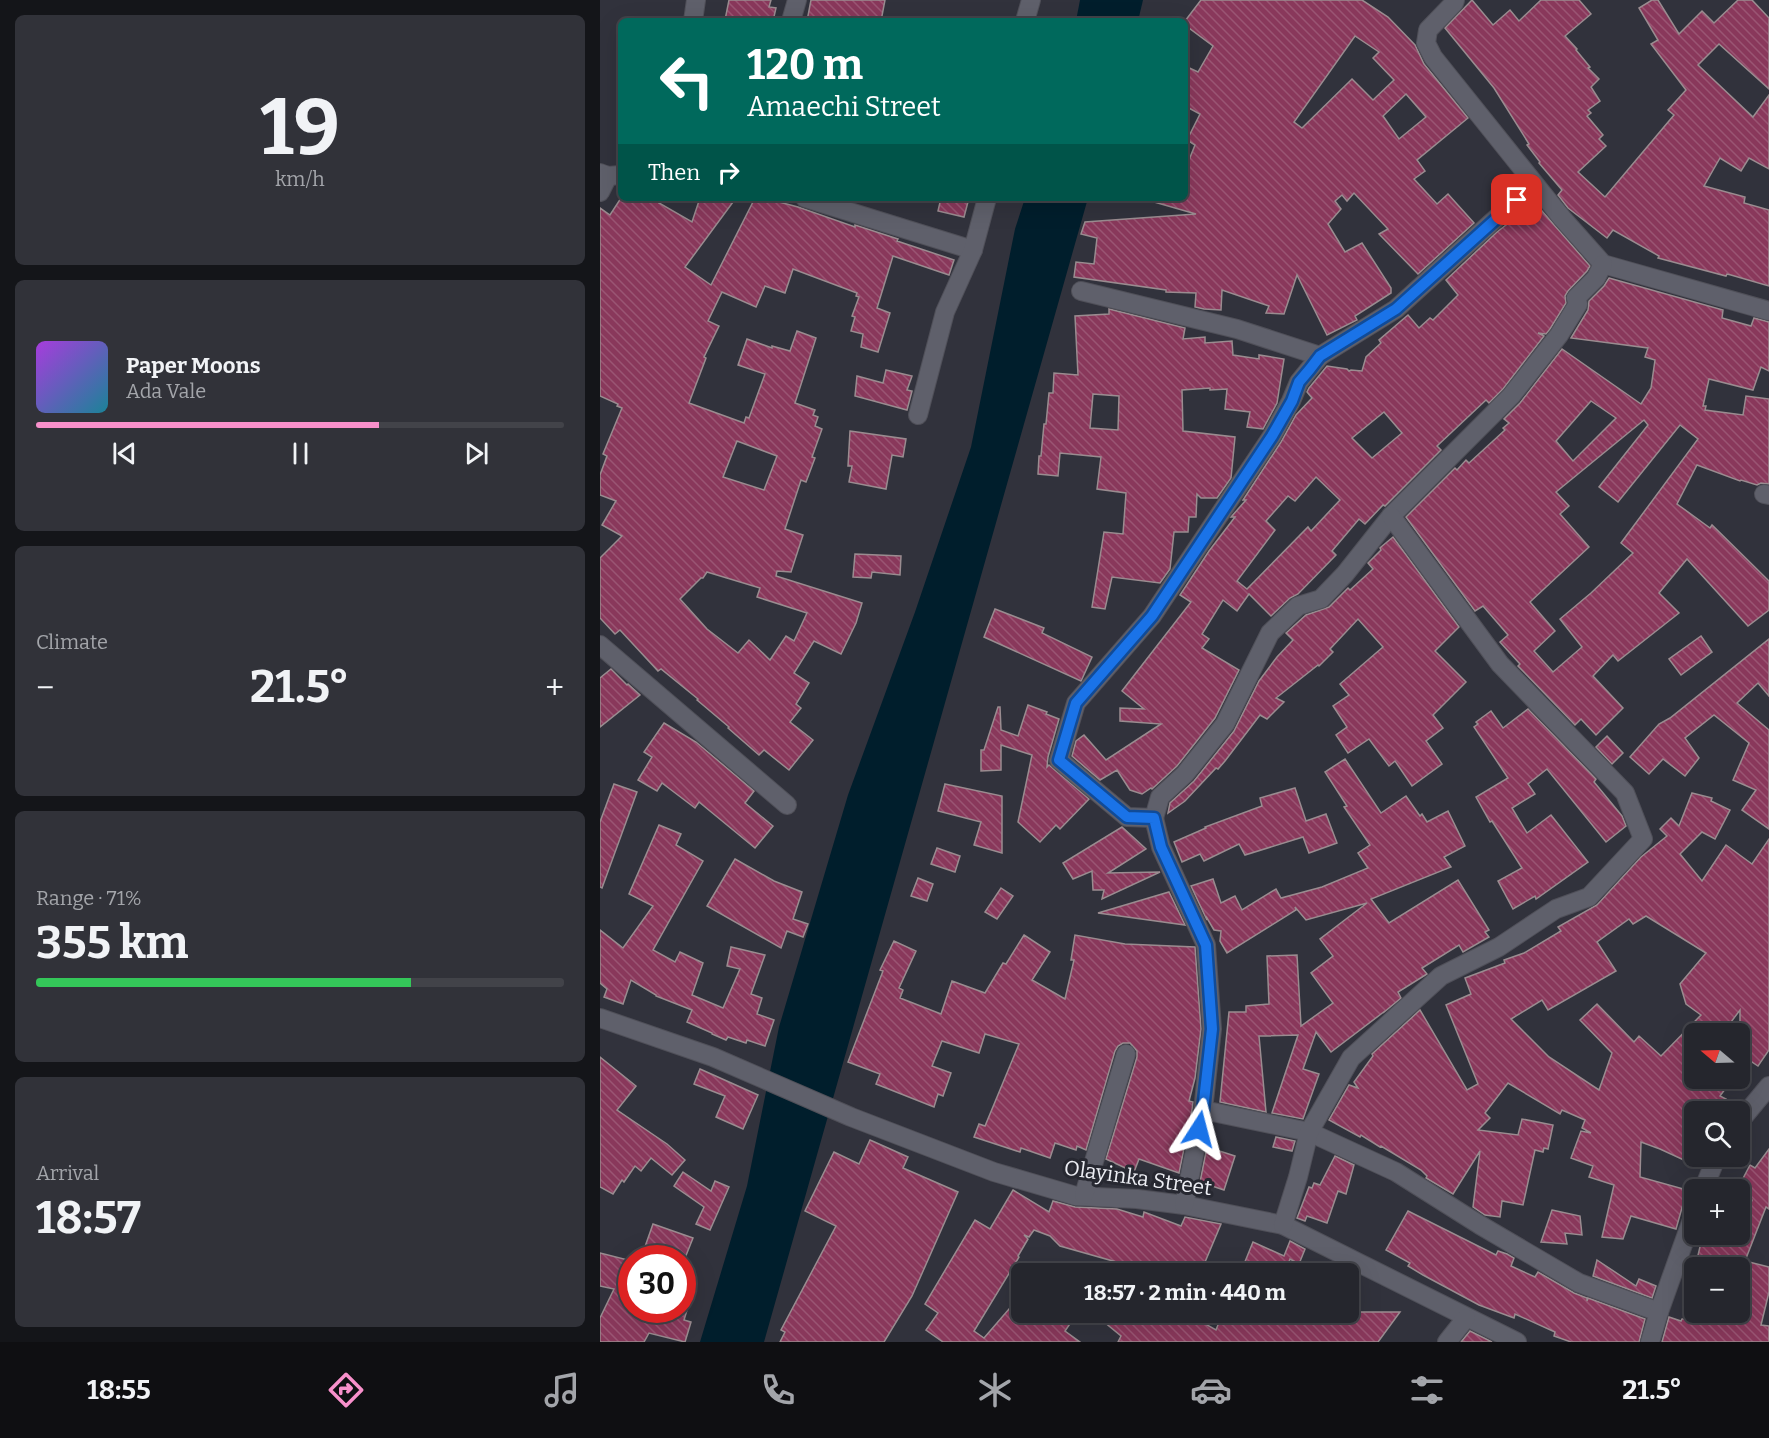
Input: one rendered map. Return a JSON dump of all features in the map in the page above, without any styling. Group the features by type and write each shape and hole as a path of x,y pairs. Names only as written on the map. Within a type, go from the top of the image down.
{"street":[{"path":"693,18 696,0"},
{"path":"792,18 797,0"},
{"path":"1026,18 1031,0"},
{"path":"1455,0 1428,30 1426,43 1433,57 1534,184 1603,264 1769,311"},
{"path":"1154,818 1127,817 1059,760 1076,703 1152,616 1272,436 1292,401 1299,382 1320,356 1396,309 1534,184"},
{"path":"815,201 973,250"},
{"path":"918,415 945,312 973,250 986,201"},
{"path":"1184,1205 1203,1110 1212,1029 1206,945 1161,847 1154,818 1160,797 1185,774 1226,724 1270,633 1298,606 1321,599 1345,574 1391,516 1511,396 1559,335 1578,304 1576,298 1596,278 1603,264"},
{"path":"1081,291 1237,329 1320,356"},
{"path":"1282,1225 1298,1177 1309,1132 1351,1058 1441,976 1500,947 1556,909 1589,897 1643,839 1626,794 1500,664 1391,516"},
{"path":"600,645 787,805"},
{"name":"Olayinka Street","path":"600,1019 713,1058 851,1117 994,1172 1080,1196 1137,1198 1282,1225 1516,1342"},
{"path":"1080,1196 1126,1054"},
{"path":"1750,1109 1769,1086"},
{"path":"1203,1110 1309,1132 1396,1172 1579,1283 1659,1312"},
{"path":"1650,1342 1684,1242"},
{"path":"1447,1342 1466,1318"}],"water":[{"path":"1080,0 1143,0 1139,18 1077,18"},
{"path":"1024,201 1087,201 764,1342 700,1342 747,1186 779,1027 848,795 915,612 971,447 1015,229"}],"building":[{"path":"729,0 771,0 769,7 776,8 774,18 725,18"},
{"path":"811,0 885,0 882,18 808,18"},
{"path":"1201,0 1362,0 1388,17 1415,45 1424,64 1468,118 1417,160 1425,171 1414,179 1437,204 1448,194 1474,223 1418,274 1379,234 1388,229 1354,193 1347,201 1342,195 1335,201 1341,209 1328,224 1345,252 1362,243 1391,288 1391,293 1355,316 1357,320 1327,335 1297,275 1284,314 1266,313 1269,306 1222,290 1221,310 1204,309 1195,307 1196,293 1166,292 1166,290 1074,277 1076,262 1094,264 1097,238 1081,234 1085,222 1196,214 1154,202 1188,201 1188,162 1195,145 1188,141 1188,138 1200,114 1188,108 1188,67 1198,72 1213,46 1188,27 1187,18","holes":["1355,36 1379,52 1373,58 1394,80 1373,100 1352,79 1302,128 1294,122","1406,94 1426,117 1399,139 1383,116"]},
{"path":"1472,0 1493,25 1510,10 1519,21 1541,0 1579,0 1591,14 1565,36 1590,67 1588,68 1599,79 1591,87 1600,101 1588,110 1591,113 1587,116 1603,135 1599,139 1606,146 1578,172 1605,197 1674,115 1668,110 1686,90 1651,44 1658,40 1639,8 1652,0 1658,0 1679,34 1702,11 1714,23 1738,0 1752,0 1769,18 1769,89 1719,44 1698,65 1753,117 1769,95 1769,169 1749,158 1741,171 1720,158 1704,186 1745,197 1744,203 1769,210 1769,286 1658,258 1659,256 1613,230 1607,238 1568,208 1558,195 1562,190 1527,145 1529,144 1494,88 1445,28"},
{"path":"619,201 660,201 659,203 692,222 699,201 734,201 685,267 711,285 753,201 775,201 798,207 898,239 897,241 954,260 949,275 893,256 877,308 890,313 878,352 861,347 863,334 851,331 855,317 852,316 859,297 856,296 857,293 793,269 785,293 765,286 756,307 722,292 708,321 719,326 704,357 706,358 689,403 744,423 746,417 749,418 765,374 738,365 747,339 772,348 772,346 790,351 797,331 816,338 795,403 815,410 813,415 818,417 815,426 822,429 812,457 815,458 806,482 801,480 785,529 803,535 791,572 777,571 776,576 862,603 856,623 841,654 814,641 794,673 809,683 796,704 801,708 790,722 813,740 789,770 764,750 759,755 698,699 661,669 658,671 620,630 615,634 600,618 600,558 622,536 602,525 616,501 600,495 600,475 607,456 603,454 622,408 600,396 600,208 610,215","holes":["737,441 777,456 764,490 723,477","707,572 760,588 757,597 807,613 794,641 786,636 770,660 749,640 738,653 707,629 680,599"]},
{"path":"940,201 968,201 964,217 938,211"},
{"path":"1533,204 1540,212 1542,211 1590,266 1568,291 1565,296 1566,303 1550,329 1546,334 1538,333 1544,336 1503,389 1489,403 1486,400 1437,446 1441,450 1365,524 1359,519 1332,551 1336,555 1298,594 1290,598 1271,616 1249,594 1237,611 1223,600 1202,634 1209,639 1202,648 1239,670 1215,718 1177,766 1152,789 1142,794 1130,790 1117,770 1100,780 1072,756 1076,741 1084,735 1106,760 1161,724 1120,721 1120,708 1144,709 1122,691 1191,602 1180,595 1235,517 1231,517 1246,500 1243,500 1296,415 1312,398 1307,392 1309,388 1327,366 1349,371 1362,371 1366,357 1381,343 1379,340 1408,315 1419,328 1430,318 1433,320 1458,295 1446,280 1497,232","holes":["1384,412 1402,433 1372,458 1352,438","1316,477 1340,500 1311,531 1308,527 1247,589 1237,581 1275,530 1266,521 1288,496 1295,501"]},
{"path":"1609,278 1723,310 1722,318 1751,326 1754,318 1769,322 1769,371 1761,367 1753,390 1709,379 1703,406 1706,406 1705,410 1743,415 1746,396 1769,399 1769,484 1757,485 1740,481 1697,465 1677,504 1710,528 1712,525 1769,581 1769,610 1748,626 1687,559 1659,593 1679,613 1618,661 1613,655 1593,676 1623,708 1596,735 1581,719 1575,725 1518,666 1520,664 1500,642 1508,635 1483,606 1475,611 1406,517 1455,468 1457,470 1466,460 1469,463 1505,430 1503,428 1509,423 1504,419 1520,403 1562,349 1641,404 1651,388 1655,360 1645,357 1648,348 1571,338 1588,310 1589,301","holes":["1591,401 1616,418 1573,461 1556,441","1644,420 1648,425 1599,487 1618,502 1680,425 1698,439 1621,543 1633,553 1560,619 1582,647 1553,672 1534,651 1555,631 1530,602 1589,547 1560,514 1569,506 1556,492"]},
{"path":"1109,309 1185,328 1183,339 1205,337 1205,343 1232,341 1233,355 1259,359 1259,355 1284,359 1277,403 1263,429 1247,427 1250,412 1225,409 1227,389 1182,390 1183,431 1235,437 1231,478 1217,498 1201,498 1197,494 1196,517 1189,517 1188,532 1174,532 1170,569 1160,583 1112,577 1105,609 1092,607 1104,532 1123,534 1126,493 1097,489 1101,457 1060,453 1058,476 1038,474 1049,393 1053,393 1054,373 1078,375 1075,316 1109,314","holes":["1093,394 1119,396 1118,430 1090,428"]},
{"path":"886,370 912,376 907,390 912,391 907,410 855,396 857,376 883,383"},
{"path":"850,431 906,439 903,457 892,455 886,489 849,482 852,466 848,466"},
{"path":"1393,537 1459,627 1435,651 1466,682 1433,715 1443,728 1426,741 1442,764 1412,786 1395,761 1389,766 1369,739 1348,753 1336,735 1347,727 1333,706 1349,695 1340,684 1383,647 1358,619 1330,649 1333,652 1319,666 1276,698 1284,702 1267,719 1260,715 1218,769 1216,768 1185,801 1168,813 1170,803 1194,781 1234,731 1259,681 1293,640 1286,633 1306,615 1329,607 1348,588 1350,590 1373,569 1368,563"},
{"path":"855,554 901,556 900,575 872,572 871,578 853,577"},
{"path":"995,609 1044,628 1042,633 1092,657 1081,681 984,637"},
{"path":"1701,636 1712,652 1681,675 1669,659"},
{"path":"1769,639 1769,696 1758,683 1737,703 1769,730 1769,829 1742,810 1756,790 1733,780 1749,743 1714,715 1685,738 1699,758 1685,776 1663,759 1649,774 1630,757 1659,724 1670,718"},
{"path":"611,669 640,695 600,727 600,678"},
{"path":"1028,705 1059,719 1047,767 1049,765 1089,799 1060,829 1056,825 1040,842 1018,822 1032,755 1001,745 1001,770 981,771 981,750 984,750 998,707 1000,707 1001,730 1018,736"},
{"path":"1528,709 1596,779 1594,782 1622,816 1626,826 1606,842 1547,769 1528,784 1535,794 1512,808 1527,833 1551,815 1588,862 1536,899 1535,896 1513,909 1498,881 1522,868 1492,821 1490,822 1476,797 1508,778 1474,727 1478,724 1476,722 1491,711 1503,728"},
{"path":"664,723 696,742 754,791 745,803 773,826 755,848 699,802 695,808 662,783 657,791 638,780 652,757 644,752"},
{"path":"1607,736 1623,753 1612,764 1596,747"},
{"path":"1345,759 1381,813 1406,796 1427,822 1448,811 1465,846 1444,857 1451,867 1371,899 1389,923 1458,880 1489,930 1485,932 1489,937 1463,952 1459,945 1422,968 1427,974 1398,992 1401,998 1331,1052 1316,1032 1303,1069 1319,1074 1303,1119 1272,1113 1298,1035 1259,1036 1266,1112 1220,1102 1229,1012 1246,1012 1246,1006 1269,1004 1267,956 1297,955 1301,1026 1333,1003 1311,973 1333,956 1320,939 1367,903 1306,920 1295,907 1296,910 1227,953 1220,941 1221,931 1214,930 1207,918 1207,920 1191,886 1213,879 1221,903 1235,896 1242,910 1276,889 1281,898 1322,887 1368,868 1358,853 1370,845 1344,807 1347,806 1325,772"},
{"path":"614,784 637,792 602,888 600,887 600,822"},
{"path":"945,784 1002,796 1002,853 974,845 981,822 938,811"},
{"path":"1295,788 1306,821 1326,814 1337,843 1309,853 1303,837 1245,855 1239,844 1204,861 1200,854 1182,862 1174,842 1205,827 1262,806 1260,798"},
{"path":"1692,793 1712,798 1711,801 1730,810 1715,839 1702,832 1680,854 1702,881 1726,845 1752,864 1769,839 1769,1050 1758,1066 1750,1061 1750,1023 1740,1023 1740,1010 1730,1023 1693,1023 1701,1015 1686,1004 1680,984 1706,953 1646,916 1633,924 1629,919 1597,942 1616,971 1548,1010 1542,1000 1511,1019 1549,1057 1599,1090 1612,1053 1580,1020 1597,1004 1634,1042 1639,1036 1661,1056 1684,1032 1684,1089 1725,1089 1720,1096 1726,1099 1725,1101 1684,1101 1684,1160 1641,1142 1640,1177 1684,1189 1684,1201 1676,1229 1631,1216 1623,1239 1602,1237 1614,1185 1589,1177 1593,1166 1571,1158 1581,1131 1591,1133 1582,1128 1585,1120 1562,1110 1560,1114 1508,1083 1485,1113 1490,1118 1478,1130 1518,1135 1522,1119 1553,1125 1548,1149 1544,1148 1543,1152 1535,1150 1523,1205 1502,1201 1500,1217 1485,1215 1473,1207 1480,1151 1453,1194 1426,1178 1427,1176 1421,1170 1381,1146 1329,1120 1349,1085 1358,1088 1354,1082 1373,1056 1372,1054 1420,1010 1467,1090 1478,1084 1446,1005 1471,994 1465,978 1524,953 1561,931 1558,927 1597,905 1641,857 1667,836 1660,829 1671,818 1679,826"},
{"path":"659,825 681,834 676,845 703,861 653,950 675,962 680,952 703,963 692,995 723,1008 740,969 727,966 731,947 765,955 751,994 762,998 757,1014 774,1020 765,1046 728,1037 726,1040 687,1022 692,1010 656,996 631,980 623,1004 604,997 607,989 600,983 600,930 623,948 653,906 629,894"},
{"path":"1122,827 1146,849 1108,873 1160,872 1102,899 1104,890 1093,890 1092,871 1073,879 1063,863"},
{"path":"937,848 960,856 955,872 931,864"},
{"path":"735,859 774,881 802,892 793,919 808,924 803,937 787,931 781,948 707,906"},
{"path":"918,878 933,884 927,901 911,896"},
{"path":"1001,888 1013,896 997,919 985,912"},
{"path":"1169,892 1185,925 1098,913"},
{"path":"1024,935 1050,952 1032,980 1065,999 1074,960 1071,960 1075,935 1125,944 1195,947 1201,1029 1195,1078 1189,1101 1193,1102 1192,1110 1179,1173 1139,1159 1134,1172 1106,1159 1137,1057 1137,1051 1130,1043 1123,1043 1115,1051 1086,1150 1077,1146 1076,1150 1055,1143 1050,1158 1021,1148 1020,1152 974,1137 979,1124 985,1126 1019,1044 985,1034 979,1053 942,1041 932,1066 951,1073 943,1096 938,1094 934,1107 876,1084 880,1074 848,1062 883,971 880,970 894,941 916,951 899,988 903,990 900,998 941,1014 952,981 985,993 1003,963 1006,964"},
{"path":"600,1057 636,1086 617,1110 667,1144 685,1160 672,1175 651,1158 641,1171 635,1166 613,1194 600,1187"},
{"path":"700,1069 758,1095 743,1129 716,1117 725,1096 694,1084"},
{"path":"1276,1137 1295,1141 1292,1151 1273,1147"},
{"path":"870,1140 908,1157 903,1168 958,1192 912,1296 884,1342 780,1342 785,1332 781,1330 836,1226 805,1211 834,1152 859,1164"},
{"path":"1207,1147 1235,1156 1224,1190 1200,1182"},
{"path":"1769,1149 1769,1209 1766,1207 1747,1257 1698,1257 1700,1245 1750,1245 1752,1200 1750,1199 1750,1179 1743,1179 1750,1165 1755,1168"},
{"path":"1335,1156 1354,1165 1346,1194 1338,1191 1327,1223 1307,1216 1305,1221 1297,1218 1309,1187 1312,1188 1314,1183 1320,1185"},
{"path":"683,1172 711,1191 715,1181 729,1187 710,1230 696,1224 704,1207 674,1186"},
{"path":"1013,1190 1049,1212 1053,1201 1075,1207 1117,1209 1143,1217 1144,1212 1181,1226 1185,1217 1221,1224 1205,1263 1120,1263 1060,1246 1050,1236 1034,1230 1029,1237 1024,1235 1028,1239 1019,1257 1015,1263 1011,1263 1011,1270 974,1331 984,1338 1011,1307 1011,1323 1070,1323 1065,1331 1080,1342 943,1342 926,1330 938,1313 925,1304 975,1220 990,1229"},
{"path":"1552,1210 1580,1216 1582,1235 1565,1233 1567,1244 1541,1242"},
{"path":"1408,1211 1496,1255 1498,1251 1507,1254 1514,1258 1511,1266 1535,1277 1538,1272 1587,1298 1587,1301 1588,1298 1645,1319 1639,1342 1571,1342 1554,1336 1555,1332 1515,1314 1514,1318 1479,1305 1423,1275 1408,1266 1410,1263 1386,1250"},
{"path":"653,1224 693,1238 690,1245 646,1245"},
{"path":"1290,1241 1305,1249 1299,1263 1290,1259 1288,1263 1244,1263 1253,1242 1284,1256"},
{"path":"600,1253 618,1258 618,1323 691,1323 685,1342 649,1333 644,1342 600,1342 600,1318 614,1289 600,1286"},
{"path":"1597,1260 1636,1286 1639,1279 1656,1286 1652,1298 1593,1276"},
{"path":"1750,1262 1769,1267 1769,1292 1761,1325 1769,1326 1769,1342 1662,1342 1669,1317 1681,1321 1684,1319 1684,1323 1750,1323"},
{"path":"1359,1312 1400,1312 1378,1342 1118,1342 1121,1336 1105,1323 1204,1323 1216,1330 1219,1323 1359,1323"},
{"path":"1470,1331 1492,1342 1461,1342"}],"route":[{"path":"1199,1129 1212,1029 1206,945 1161,847 1154,818 1127,817 1059,760 1076,703 1152,616 1272,436 1292,401 1299,382 1320,356 1396,309 1517,200"}]}
